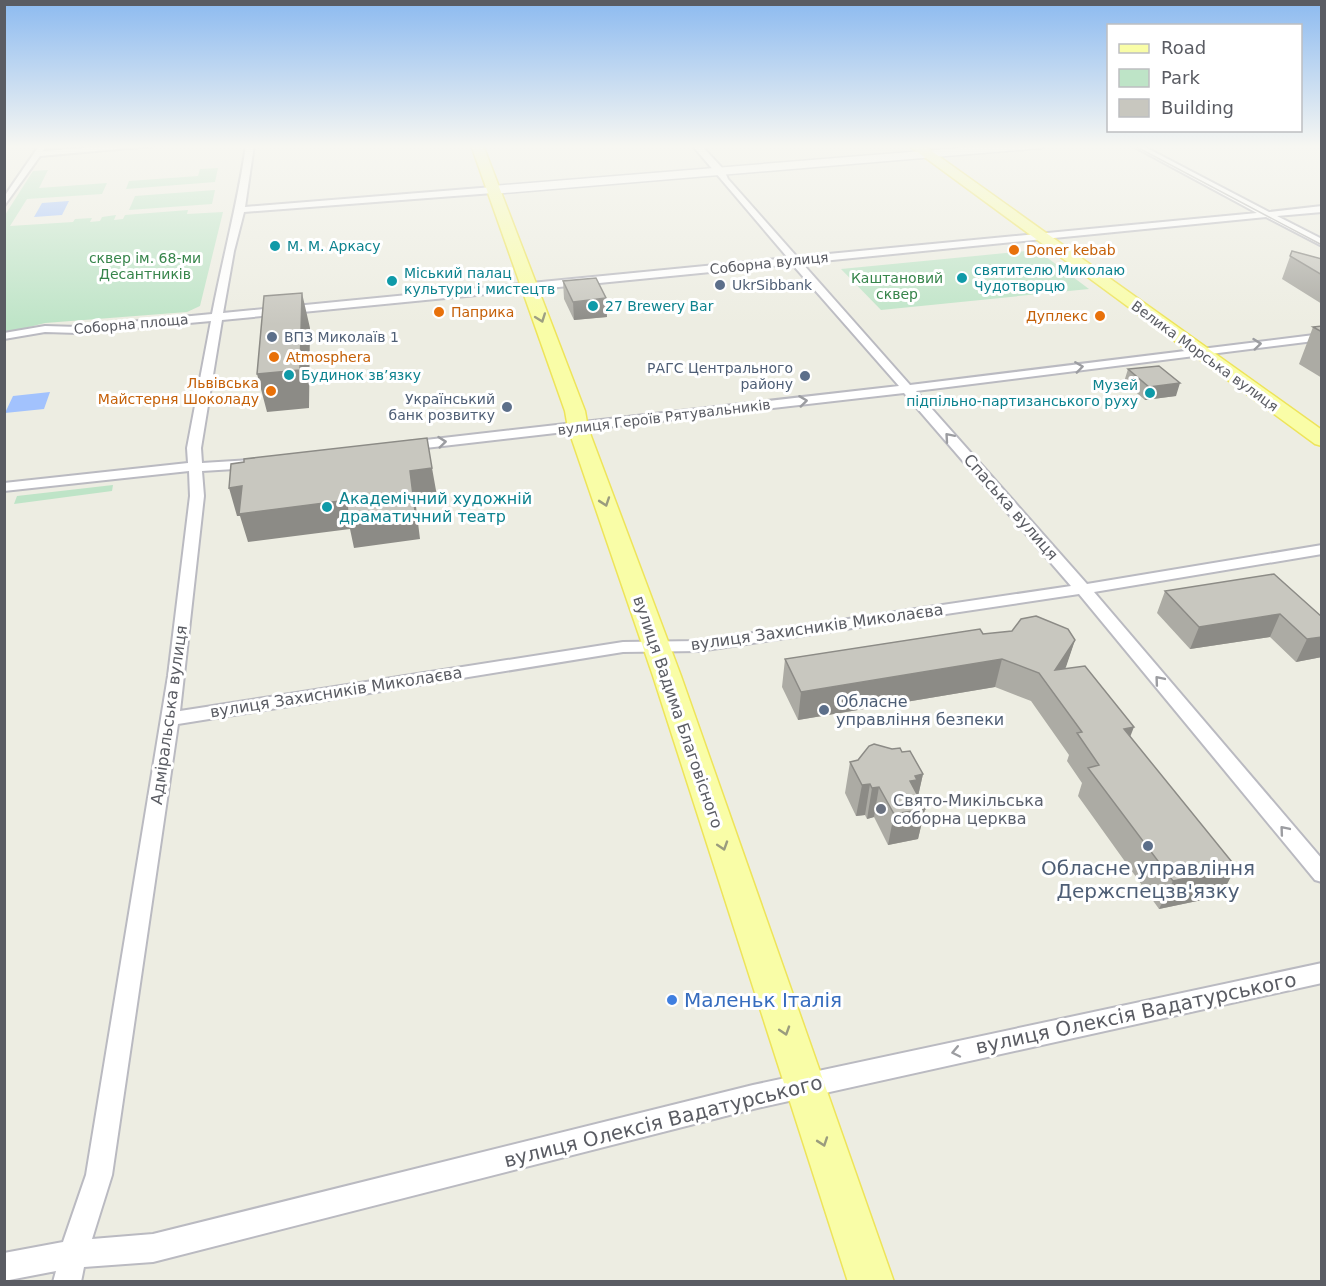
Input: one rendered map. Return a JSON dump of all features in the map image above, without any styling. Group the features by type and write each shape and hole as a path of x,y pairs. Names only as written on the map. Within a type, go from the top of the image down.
{"main road":[{"name":"вулиця Вадима Благовісного","path":"499,205 575,411 578,428 655,645 871,1281"},
{"name":"Велика Морська вулиця","path":"997,205 1322,440"}],"street":[{"name":"Адміральська вулиця","path":"67,1281 73,1254 99,1175 170,719 197,496 194,448 229,251 242,205"},
{"path":"241,210 304,205"},
{"name":"Спаська вулиця","path":"746,205 1084,590 1322,874"},
{"path":"1250,205 1322,243"},
{"name":"Соборна вулиця","path":"217,316 1322,208"},
{"name":"Соборна площа","path":"4,336 45,329 78,330 217,316"},
{"name":"вулиця Героїв Рятувальників","path":"394,448 907,389 1322,337"},
{"path":"4,487 161,469 266,462"},
{"name":"вулиця Захисників Миколаєва","path":"170,719 608,650 655,645 699,646 1056,592 1084,590 1322,549"},
{"name":"вулиця Олексія Вадатурського","path":"4,1267 73,1254 153,1248 804,1086 1322,974"}],"green space":[{"name":"сквер ім. 68-ми Десантників","path":"11,205 23,205 10,226 73,222 75,219 92,218 90,222 100,221 102,217 116,215 114,220 123,219 125,215 188,210 187,214 223,212 200,306 187,312 45,323 5,333 5,215"},
{"path":"131,205 198,205 129,210"},
{"name":"Каштановий сквер","path":"1037,250 1089,289 881,310 841,269"},
{"path":"113,485 112,491 14,504 17,496"}],"water":[{"path":"41,205 67,205 62,215 34,217"},
{"path":"50,392 44,409 5,413 13,396"}],"building":[{"path":"1292,251 1322,259 1322,275 1290,256"},
{"path":"596,278 606,298 573,302 563,281"},
{"path":"302,293 300,370 257,374 264,296"},
{"path":"1322,326 1322,332 1313,327"},
{"path":"1159,366 1180,383 1149,387 1128,369"},
{"path":"427,438 432,468 410,471 415,511 348,519 347,500 239,514 242,486 229,488 231,464 244,462 244,459"},
{"path":"1274,574 1322,617 1322,637 1307,639 1280,614 1199,627 1165,591"},
{"path":"1036,616 1068,629 1075,640 1055,670 1085,666 1134,727 1124,729 1236,867 1173,881 1088,768 1099,765 1077,733 1082,732 1039,673 1002,659 801,692 785,659 980,629 983,634 1012,631 1021,619"},
{"path":"874,744 892,749 900,748 902,752 910,751 923,774 915,776 917,780 910,781 925,809 894,814 879,787 872,788 870,784 862,785 850,762 858,760 869,746"}],"tram line":[{"path":"1246,205 1322,245"}],"place":[{"name":"М. М. Аркасу","path":"275,246"},
{"name":"Doner kebab","path":"1014,250"},
{"name":"святителю Миколаю Чудотворцю","path":"962,278"},
{"name":"Міський палац культури і мистецтв","path":"392,281"},
{"name":"UkrSibbank","path":"720,285"},
{"name":"27 Brewery Bar","path":"593,306"},
{"name":"Паприка","path":"439,312"},
{"name":"Дуплекс","path":"1100,316"},
{"name":"ВПЗ Миколаїв 1","path":"272,337"},
{"name":"Atmosphera","path":"274,357"},
{"name":"Будинок зв’язку","path":"289,375"},
{"name":"РАГС Центрального району","path":"805,376"},
{"name":"Львівська Майстерня Шоколаду","path":"271,391"},
{"name":"Музей підпільно-партизанського руху","path":"1150,393"},
{"name":"Український банк розвитку","path":"507,407"},
{"name":"Академічний художній драматичний театр","path":"327,507"},
{"name":"Обласне управління безпеки","path":"824,710"},
{"name":"Свято-Микільська соборна церква","path":"881,809"},
{"name":"Обласне управління Держспецзв'язку","path":"1148,846"},
{"name":"Маленьк Італія","path":"672,1000"}]}
